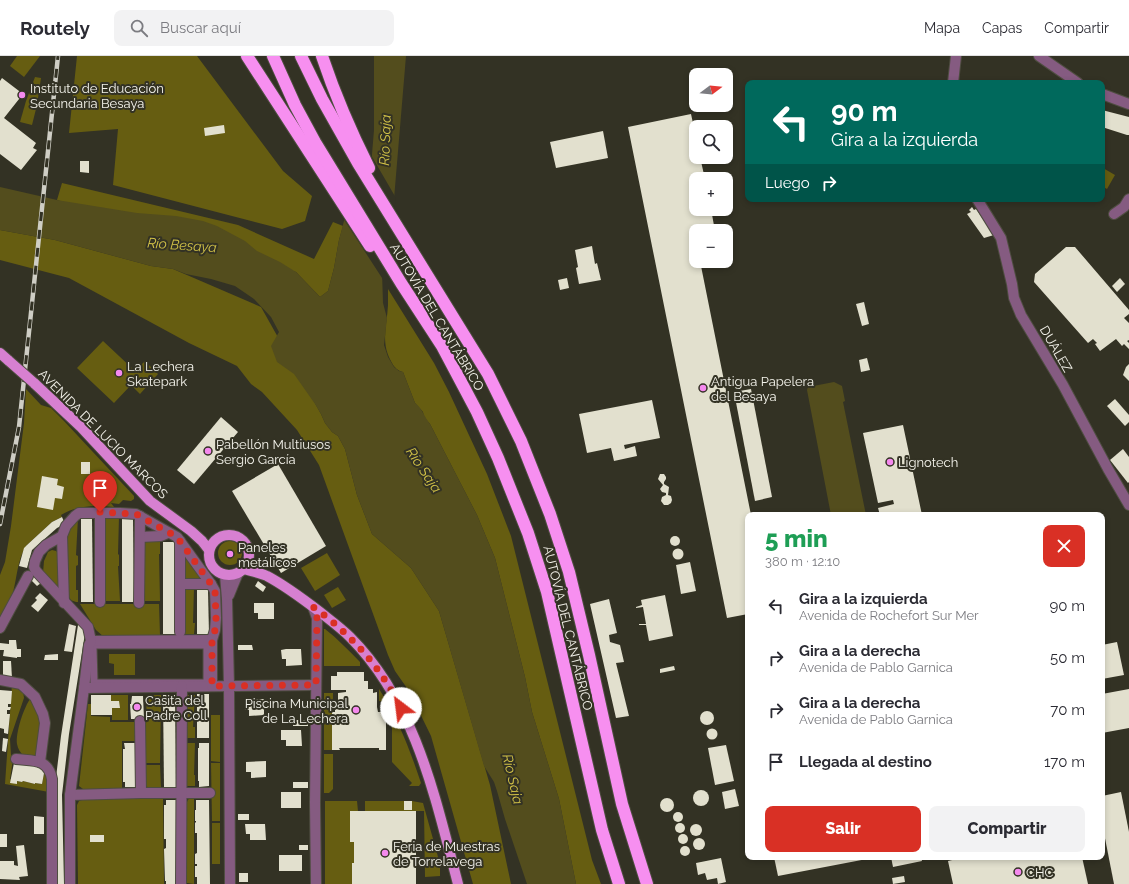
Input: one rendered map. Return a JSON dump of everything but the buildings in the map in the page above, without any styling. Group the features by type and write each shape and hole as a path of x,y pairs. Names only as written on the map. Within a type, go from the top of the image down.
{"highway":[{"path":"247,56 311,144"},
{"name":"AUTOVÍA DEL CANTÁBRICO","path":"272,56 311,144 442,346 468,393 493,445 520,510 547,592 586,767 602,830 619,884"},
{"name":"AUTOVÍA DEL CANTÁBRICO","path":"301,56 322,99 358,163 488,374 520,441 550,514 569,572 622,804 647,884"},
{"path":"322,56 334,92 360,151 410,239 419,261"},
{"path":"586,767 596,826 613,884"}],"main road":[{"name":"AVENIDA DE LUCIO MARCOS","path":"0,353 81,427 150,500 191,531 209,550"},
{"name":"AVENIDA DE LUCIO MARCOS","path":"191,531 207,536 221,536"},
{"path":"250,556 248,563 241,571 232,575 225,575 219,572 211,563 209,550 217,538 221,536 231,534 239,537 244,541 255,565 266,576 296,594 350,637 366,655 394,696 407,720 434,793 458,884"},
{"path":"241,571 266,576"}],"street":[{"path":"953,80 956,56"},
{"path":"1039,56 1074,80"},
{"path":"1105,95 1129,104"},
{"path":"1114,214 1124,207 1129,199"},
{"name":"DUÁLEZ","path":"979,202 1001,238 1014,298 1021,315 1063,385 1129,506"},
{"path":"100,512 100,602"},
{"path":"64,602 62,536 66,526 74,516 79,513 100,512 136,514 140,516 177,537 215,591 216,618 212,640 209,684"},
{"path":"139,603 140,516"},
{"path":"140,537 161,536 168,533"},
{"path":"62,536 46,545 39,552 34,567 36,572 88,627 91,641 88,645 70,795 70,884"},
{"path":"180,541 180,632"},
{"path":"227,599 233,582 241,571"},
{"path":"225,575 229,686 230,884"},
{"path":"0,628 28,576"},
{"path":"180,584 211,584"},
{"path":"313,607 317,618 315,803 316,884"},
{"path":"91,641 212,640"},
{"path":"209,684 206,646 95,645 93,647 95,683 209,684 229,686 316,685"},
{"path":"0,680 20,684 35,697 43,714 45,723 40,762"},
{"path":"84,688 209,684"},
{"path":"182,686 182,884"},
{"path":"140,721 141,793"},
{"path":"16,759 40,762 46,766 50,772 52,779 52,884"},
{"path":"70,795 210,793"}],"shaded area":[{"path":"17,56 40,56 24,77 10,66"},
{"path":"77,56 197,56 283,171 312,196 305,221 282,229 113,185 118,129 69,133"},
{"path":"35,77 41,78 32,125 20,122"},
{"path":"1105,169 1115,175 1107,189 1105,188"},
{"path":"62,183 238,225 314,259 333,222 343,226 328,291 320,297 296,272 57,200"},
{"path":"0,230 55,240 151,266 173,269 261,307 325,423 332,432 338,436 345,449 357,495 372,534 411,568 439,611 490,785 511,884 473,884 431,736 409,691 395,671 319,465 297,430 262,392 251,384 237,366 189,343 69,278 0,260"},
{"path":"388,289 434,363 449,392 487,474 511,536 592,860 601,884 576,884 559,799 532,712 525,677 495,558 477,515 430,424 424,417 423,412 415,403 403,372 399,371 395,367 388,356 385,334"},
{"name":"La Lechera Skatepark","path":"103,341 135,371 145,361 158,374 140,394 131,385 114,403 77,368"},
{"path":"26,389 41,405 51,408 64,421 134,496 134,499 131,501 123,500 119,504 111,503 114,507 94,506 74,509 61,515 62,517 52,522 27,545 24,550 19,563 11,599 0,621 0,575 5,562 11,526 24,423"},
{"path":"119,517 118,566 120,601 103,601 104,518"},
{"path":"78,518 76,555 78,556 78,565 76,566 76,590 78,590 78,602 75,602 68,595 66,537 70,528"},
{"path":"160,540 160,601 143,601 145,541"},
{"path":"230,541 239,544 242,553 239,562 230,565 221,562 218,553 221,544"},
{"path":"52,550 58,553 60,590 43,573 44,561 48,552"},
{"path":"327,553 340,575 315,591 301,568"},
{"path":"185,556 202,579 186,579"},
{"path":"338,587 346,600 332,608 324,595"},
{"path":"194,588 194,634 184,634 184,590"},
{"path":"80,604 159,604 160,636 104,637 96,630"},
{"path":"324,629 360,662 360,666 324,666"},
{"path":"109,654 135,654 135,675 114,675 114,664 109,663"},
{"path":"12,684 21,689 24,698 10,739 11,755 13,759 10,779 17,784 17,781 23,781 42,784 45,768 49,792 5,784"},
{"path":"379,689 403,734 421,783 419,786 409,786 412,783 392,762 392,714 384,702 379,701"},
{"path":"324,693 333,693 332,750 324,750"},
{"path":"111,695 128,695 128,720 112,720 112,708 119,708 119,701 111,701"},
{"path":"146,695 161,695 160,763 145,763 144,723 147,722"},
{"path":"186,695 195,695 193,727 195,727 195,738 186,738"},
{"path":"31,698 41,716 36,754 34,756 23,755 17,744 19,727 23,713"},
{"path":"88,704 91,704 91,716 110,717 110,722 137,722 137,741 122,741 122,789 83,789 79,786"},
{"path":"211,715 220,715 220,762 211,761"},
{"path":"186,743 195,743 195,786 187,786"},
{"path":"324,754 333,754 333,789 329,793 324,793"},
{"path":"211,763 220,763 220,821 212,821"},
{"path":"145,765 160,765 161,789 150,788 145,785"},
{"path":"163,798 164,884 78,884 77,805 79,801 85,799"},
{"path":"189,798 194,798 194,884 187,883 187,802"},
{"path":"325,801 357,801 358,811 350,811 350,842 354,842 352,884 325,884"},
{"path":"365,801 404,801 404,810 412,810 412,801 423,803 440,864 440,876 425,877 424,811 365,811"},
{"path":"212,823 220,823 220,864 212,864"}],"water":[{"path":"374,56 406,56 394,199 382,272 383,303 387,318 384,345 388,357 394,367 403,372 415,403 430,424 477,515 495,558 525,677 532,712 559,799 576,884 527,884 494,782 484,766 439,611 411,568 372,534 357,495 345,449 338,436 332,432 325,423 315,404 294,374 277,362 271,346 279,332 271,317 254,299 235,286 186,274 173,269 151,266 55,240 0,230 0,187 57,200 137,213 176,216 203,221 217,226 245,241 257,251 280,262 296,272 320,297 328,291 345,217 371,166 374,130"},
{"path":"834,382 842,386 845,401 843,402 865,512 830,512 807,390 808,387"}],"pier":[{"path":"371,155 396,198 391,231 384,258 384,281 343,218 353,188 369,165"}],"railway":[{"path":"0,524 19,427 58,56"}],"place":[{"name":"Instituto de Educación Secundaria Besaya","path":"22,95"},
{"name":"La Lechera Skatepark","path":"119,373"},
{"name":"Antigua Papelera del Besaya","path":"703,388"},
{"name":"Pabellón Multiusos Sergio García","path":"208,451"},
{"name":"Lignotech","path":"890,462"},
{"name":"Paneles metálicos","path":"230,554"},
{"name":"Casita del Padre Coll","path":"137,707"},
{"name":"Piscina Municipal de La Lechera","path":"356,710"},
{"name":"Feria de Muestras de Torrelavega","path":"385,853"},
{"name":"CHC","path":"1018,872"}],"route":[{"path":"100,512 136,514 177,537 211,584 215,591 216,618 212,640 212,686 316,685 317,618 313,607 350,637 366,655 401,708"}],"water label":[{"name":"Río Saja","path":"385,140"},
{"name":"Río Besaya","path":"182,245"},
{"name":"Río Saja","path":"424,470"},
{"name":"Río Saja","path":"513,779"}]}
